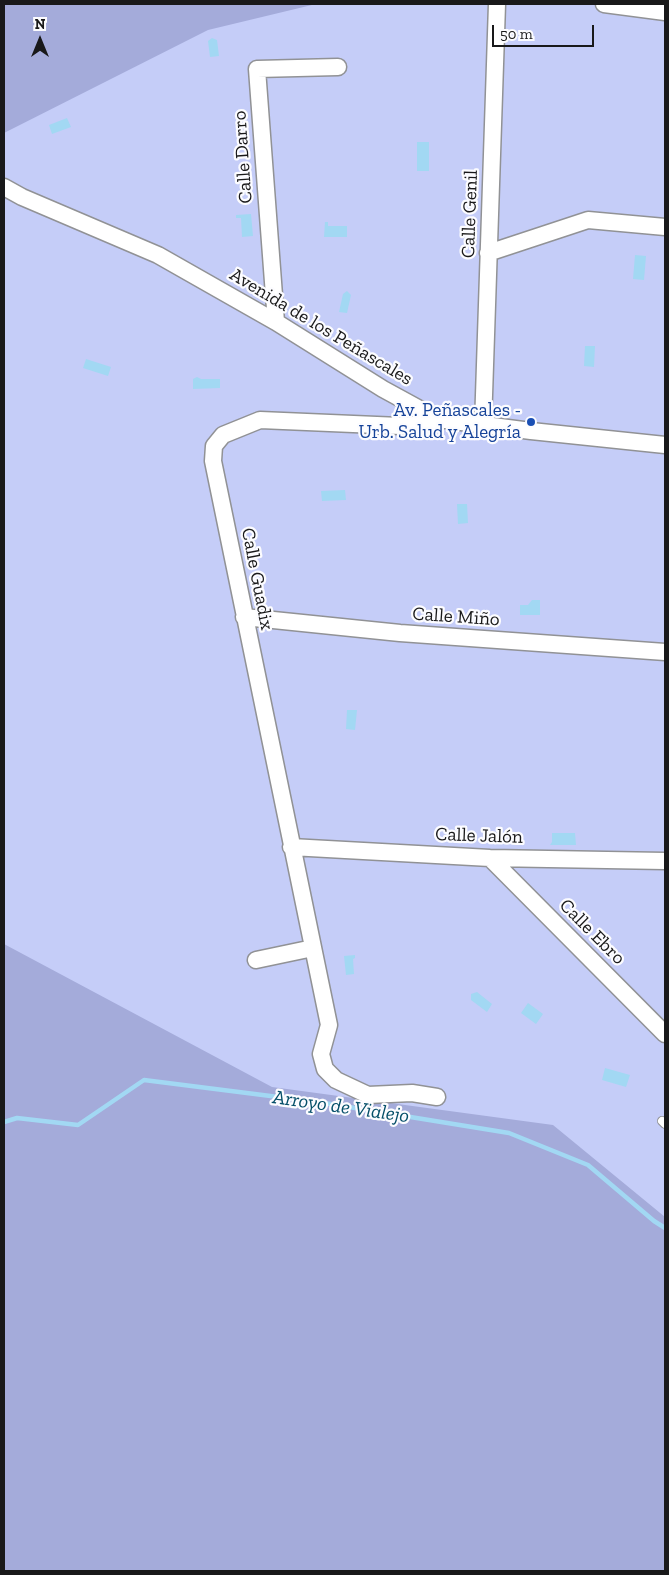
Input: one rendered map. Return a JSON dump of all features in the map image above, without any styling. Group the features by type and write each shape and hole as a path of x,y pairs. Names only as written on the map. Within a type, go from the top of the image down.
{"street":[{"name":"Calle Genil","path":"483,425 497,4"},
{"path":"604,4 665,12"},
{"name":"Calle Darro","path":"276,322 257,69 338,67"},
{"name":"Avenida de los Peñascales","path":"4,187 22,197 158,255 276,322 383,388 438,419 665,445"},
{"path":"488,253 588,220 665,226"},
{"name":"Calle Guadix","path":"437,1096 412,1093 368,1095 336,1080 325,1069 321,1054 329,1025 213,460 214,446 224,435 260,420 400,426 425,424 438,419"},
{"name":"Calle Miño","path":"244,617 400,633 665,652"},
{"name":"Calle Jalón","path":"291,847 490,858 665,861"},
{"name":"Calle Ebro","path":"490,858 665,1034"},
{"path":"256,960 313,948"}],"shaded area":[{"path":"4,4 665,4 665,1571 4,1571"},
{"path":"4,4 316,4 208,30 4,133"},
{"path":"212,38 217,40 219,56 210,57 208,41"},
{"path":"67,118 71,127 52,134 49,125"},
{"path":"417,142 429,142 429,171 417,171"},
{"path":"251,214 253,236 242,237 241,218 236,218 236,215"},
{"path":"325,222 328,222 328,226 347,226 347,237 324,237"},
{"path":"635,255 646,256 644,280 633,279"},
{"path":"347,291 351,295 347,313 339,312 343,294"},
{"path":"585,346 595,346 594,367 584,366"},
{"path":"86,359 111,367 108,376 83,368"},
{"path":"197,377 201,379 220,379 220,388 193,389 193,379"},
{"path":"345,490 346,500 322,501 321,491"},
{"path":"457,504 467,504 468,523 458,524"},
{"path":"532,600 540,600 540,615 520,615 520,605 528,605"},
{"path":"347,710 357,710 355,730 346,729"},
{"path":"552,833 575,833 576,845 550,845"},
{"path":"4,944 272,1087 553,1125 665,1217 665,1571 4,1571"},
{"path":"355,955 353,959 354,974 346,975 344,956"},
{"path":"477,992 492,1004 487,1012 471,1000 471,994"},
{"path":"528,1003 543,1014 536,1024 521,1013"},
{"path":"605,1068 630,1075 626,1087 602,1080"}],"waterway":[{"name":"Arroyo de Vialejo","path":"4,1122 17,1118 78,1125 144,1080 318,1102 509,1133 588,1165 654,1221 665,1228"}],"place":[{"name":"Av. Peñascales - Urb. Salud y Alegría","path":"531,422"}]}
